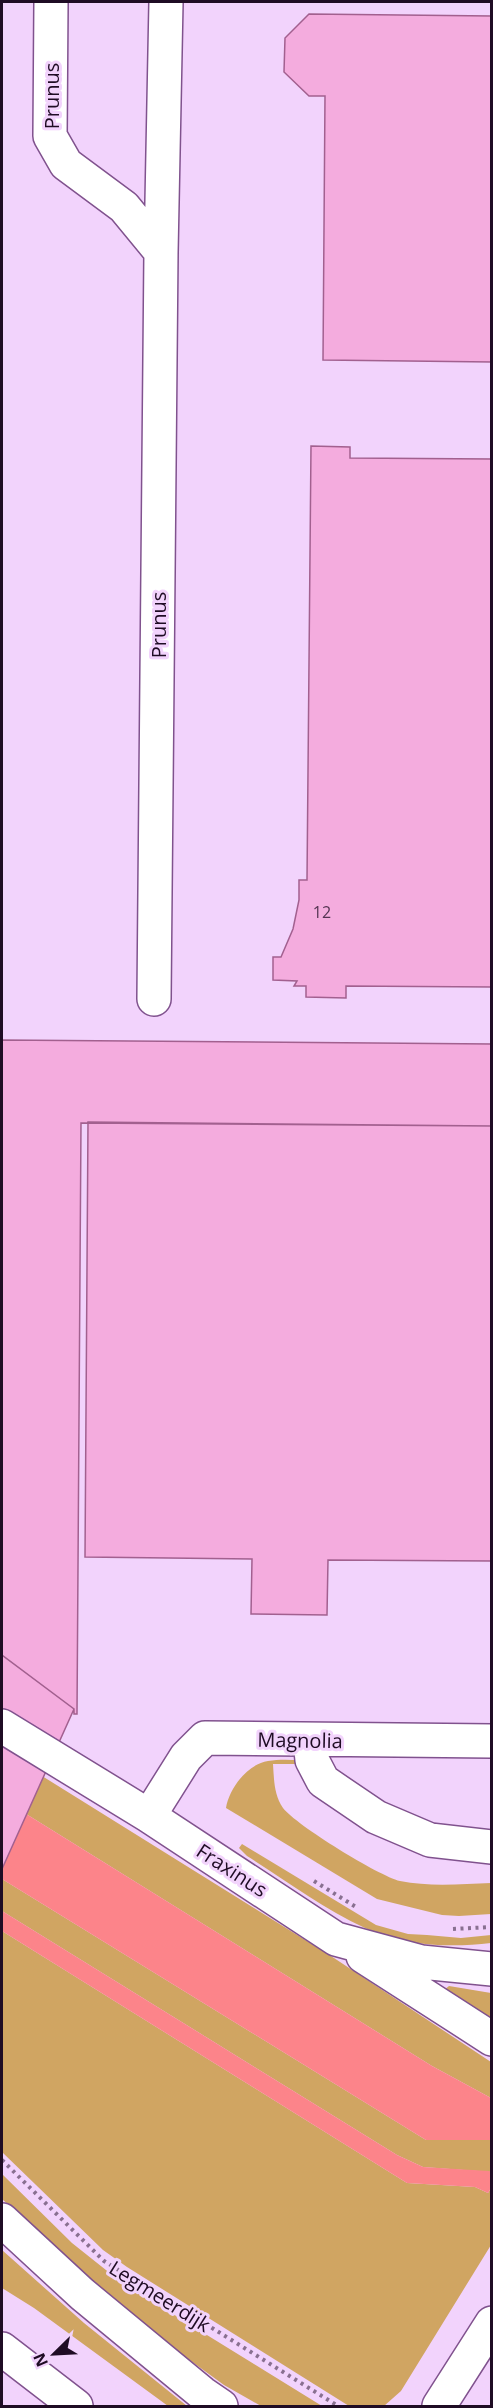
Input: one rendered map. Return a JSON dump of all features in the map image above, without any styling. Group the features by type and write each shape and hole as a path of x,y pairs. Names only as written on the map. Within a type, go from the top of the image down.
{"street":[{"name":"Prunus","path":"51,2 50,136 66,164 124,207 161,252"},
{"name":"Prunus","path":"154,999 161,252 166,2"},
{"name":"Fraxinus","path":"2,1726 149,1816 336,1939 421,1962 488,1966"},
{"name":"Magnolia","path":"149,1816 186,1757 204,1738 492,1741"},
{"path":"310,1740 312,1760 323,1781 376,1817 430,1839 492,1847"},
{"path":"336,1939 492,2039"},
{"name":"Legmeerdijk","path":"2,2220 82,2294 221,2406"},
{"path":"439,2406 492,2323"},
{"path":"2,2349 76,2406"}],"path":[{"path":"308,1877 358,1909"},
{"path":"446,1928 492,1927"},
{"name":"Legmeerdijk","path":"2,2160 104,2261 338,2406"}],"shaded area":[{"path":"2,1751 334,1958 491,2062 491,2098 432,2066 2,1799"},
{"path":"272,1760 302,1760 301,1764 273,1764 278,1798 283,1808 291,1816 357,1860 400,1881 434,1885 491,1883 491,1914 442,1915 377,1899 226,1808 231,1793 240,1778 253,1767"},
{"path":"2,1799 432,2066 491,2098 491,2140 426,2140 2,1879"},
{"path":"242,1844 376,1925 408,1934 461,1938 491,1935 491,1943 427,1944 380,1934 335,1912 247,1856 239,1848"},
{"path":"2,1879 426,2140 491,2140 491,2172 423,2167 397,2155 2,1911"},
{"path":"2,1911 397,2155 423,2167 489,2171 491,2172 491,2188 488,2193 475,2187 407,2183 2,1931"},
{"path":"2,1931 407,2183 475,2187 488,2193 491,2188 491,2245 401,2391 384,2406 349,2406 127,2267 103,2250 2,2152"},
{"path":"449,1986 491,1993 491,2027 444,1990"},
{"path":"2,2174 72,2243 121,2282 322,2406 261,2406 224,2385 173,2348 102,2291 2,2199"},
{"path":"2,2250 84,2323 187,2406 168,2406 34,2308 2,2288"}],"building":[{"path":"309,14 492,16 492,362 323,360 325,96 309,96 284,72 285,38"},
{"path":"311,446 350,447 350,458 492,459 492,987 346,986 346,998 306,997 306,986 294,986 297,981 273,980 273,957 281,957 293,929 299,900 299,880 307,880"},
{"path":"2,1040 492,1044 492,1126 81,1123 77,1714 74,1714 74,1709 2,1655"},
{"path":"88,1122 492,1126 492,1561 328,1560 327,1615 251,1614 252,1559 85,1557"},
{"path":"2,1655 74,1709 2,1869"}]}
